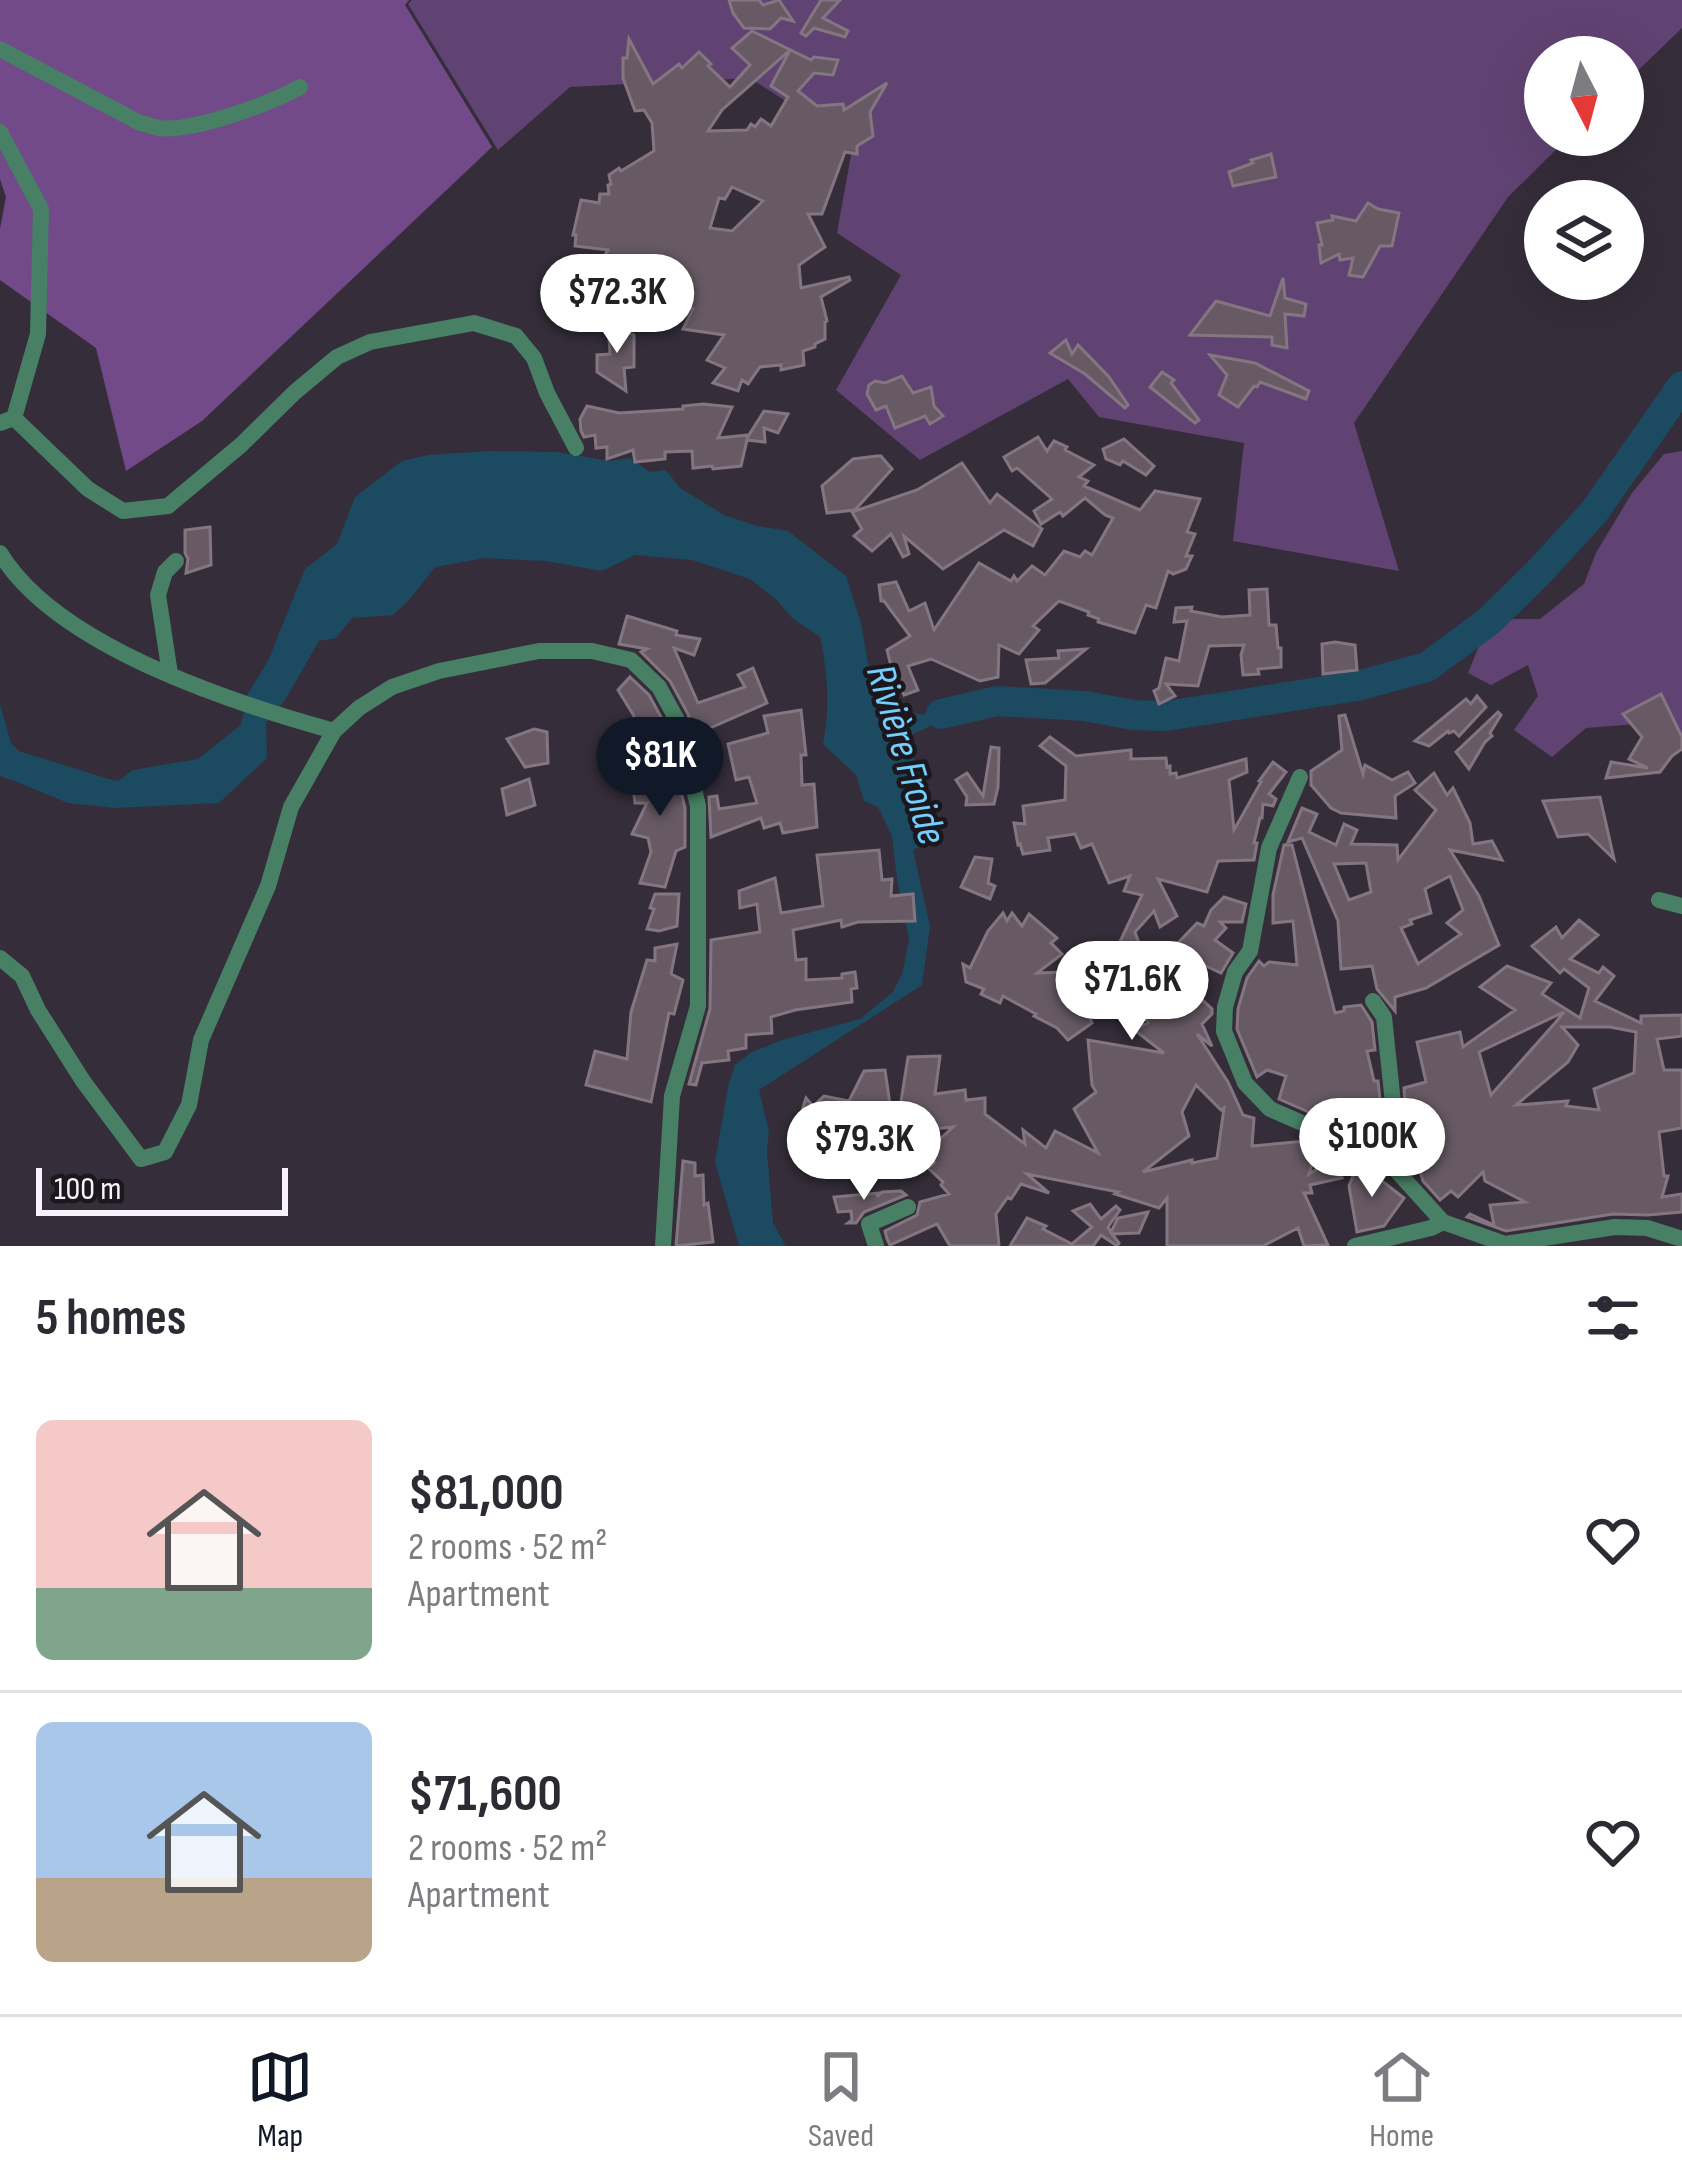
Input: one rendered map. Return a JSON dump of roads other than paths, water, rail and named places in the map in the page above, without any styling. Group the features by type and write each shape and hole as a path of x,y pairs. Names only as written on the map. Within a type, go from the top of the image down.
{"street":[{"path":"0,49 140,123 161,129 273,102 300,86"},
{"path":"0,132 41,209 38,334 7,421 123,511 168,506 337,357 370,342 475,323 516,336 534,358 576,448"},
{"path":"0,553 28,590 126,655 238,704 334,731"},
{"path":"170,674 158,595 166,572 176,561"},
{"path":"0,958 22,976 83,1081 141,1159 165,1153 189,1105 201,1040 268,886 291,807 334,731 358,708 392,687 439,670 539,651 592,651 631,660 658,687 677,720 698,806 698,1006 672,1096 663,1246"},
{"path":"1300,777 1268,848 1250,951 1235,971 1226,1006 1224,1031 1245,1083 1270,1109 1380,1157 1443,1222 1505,1244 1615,1227 1647,1228 1682,1239"},
{"path":"1659,900 1682,905"},
{"path":"1373,1001 1384,1017 1396,1132 1380,1157"},
{"path":"877,1246 869,1224 908,1207"},
{"path":"1355,1246 1443,1222"}],"water":[{"path":"490,451 556,452 610,461 629,458 650,472 666,470 680,488 724,515 788,531 846,576 869,669 886,706 922,715 944,704 978,704 911,735 910,749 927,789 926,843 913,850 930,926 922,985 759,1090 769,1132 773,1223 786,1246 739,1246 715,1162 735,1065 782,1040 860,1019 893,992 909,939 892,836 878,807 864,801 856,775 823,744 827,690 820,637 750,579 692,560 635,555 602,571 546,561 485,558 435,567 393,615 352,618 336,638 319,641 266,723 267,758 219,803 115,808 68,803 0,775 0,704 13,751 42,784 79,775 118,781 133,770 198,759 241,725 247,695 268,661 305,569 337,544 355,497 402,461"}],"waterway":[{"path":"941,714 997,701 1166,716 1357,686 1427,667 1489,621 1594,512 1682,386"},
{"name":"Rivière Froide","path":"0,753 10,764 94,790"}]}
